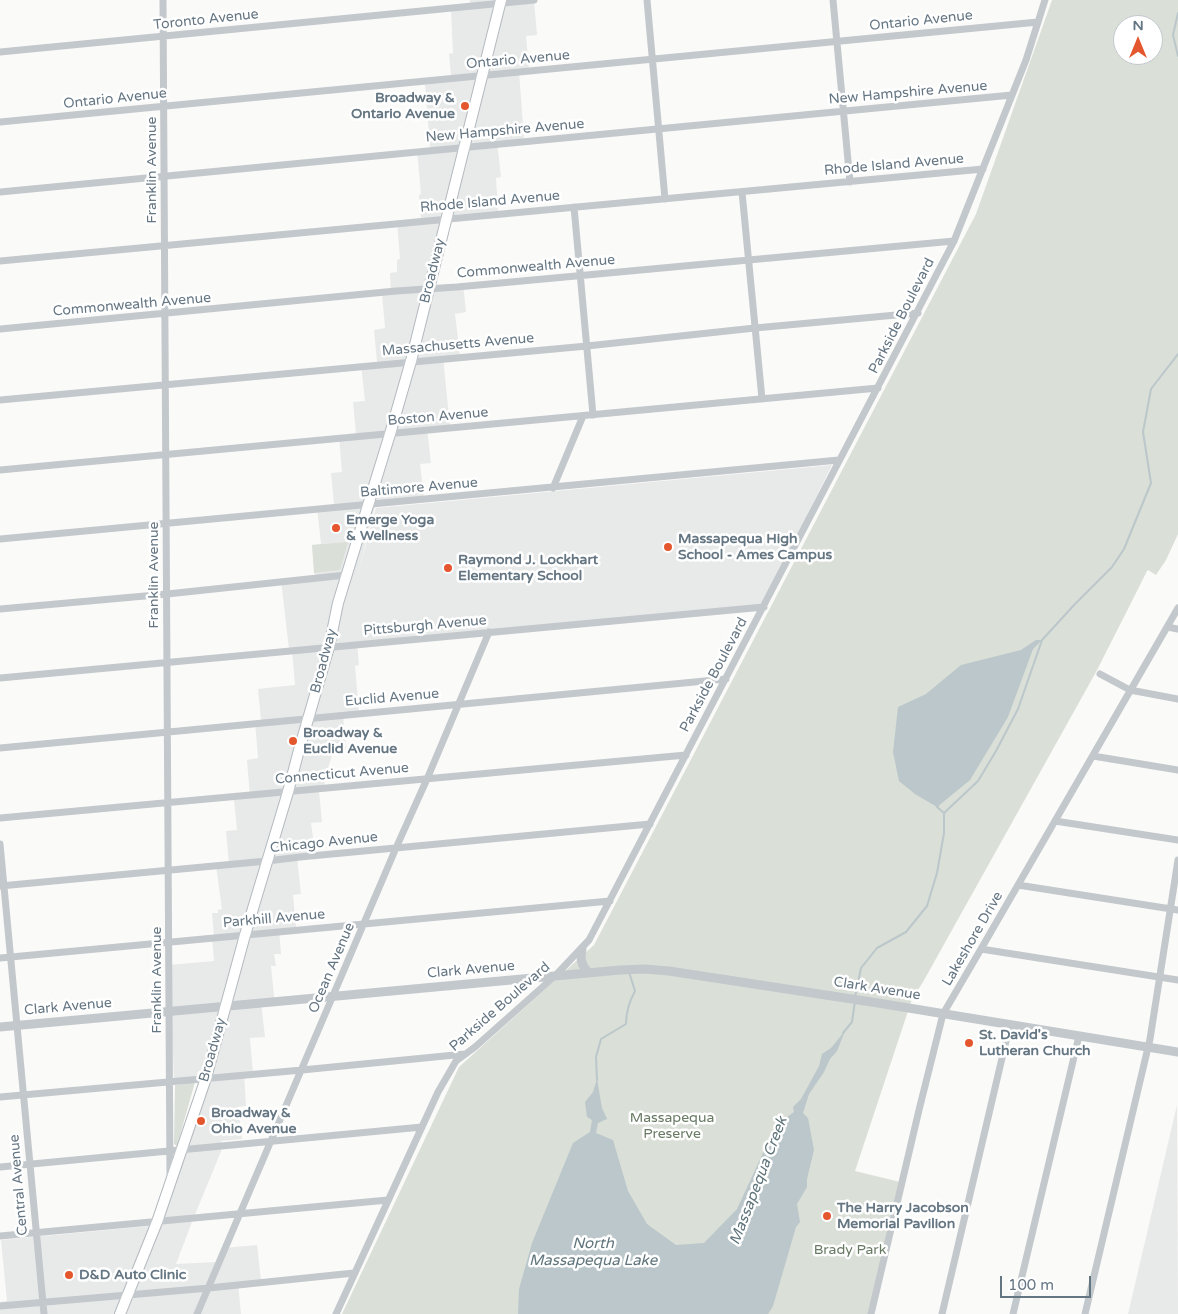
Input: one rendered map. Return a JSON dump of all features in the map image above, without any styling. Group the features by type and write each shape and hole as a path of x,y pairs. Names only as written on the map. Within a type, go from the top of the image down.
{"main road":[{"name":"Broadway","path":"120,1314 157,1222 206,1078 266,862 288,792 346,575 390,434 410,361 501,1"}],"street":[{"name":"Franklin Avenue","path":"163,0 170,1184"},
{"name":"Toronto Avenue","path":"0,52 501,1 534,0"},
{"path":"647,0 665,199"},
{"path":"833,0 850,182"},
{"name":"Parkside Boulevard","path":"336,1314 438,1092 451,1068 456,1061 467,1054 556,975 589,940 954,241 1026,60 1045,0"},
{"name":"Ontario Avenue","path":"0,122 1038,22"},
{"name":"New Hampshire Avenue","path":"0,192 1012,95"},
{"name":"Rhode Island Avenue","path":"0,260 983,169"},
{"path":"742,192 762,399"},
{"path":"574,207 593,414"},
{"name":"Commonwealth Avenue","path":"0,330 954,241"},
{"name":"Massachusetts Avenue","path":"0,400 587,346 918,313"},
{"name":"Boston Avenue","path":"0,470 878,388"},
{"path":"553,488 582,416"},
{"name":"Baltimore Avenue","path":"0,539 839,460"},
{"path":"0,609 346,575"},
{"name":"Pittsburgh Avenue","path":"0,678 764,607"},
{"name":"Lakeshore Drive","path":"871,1314 943,1014 1178,608"},
{"path":"1167,628 1178,629"},
{"name":"Ocean Avenue","path":"197,1314 489,632"},
{"path":"1100,674 1130,690 1178,699"},
{"name":"Euclid Avenue","path":"0,748 726,679"},
{"name":"Connecticut Avenue","path":"0,818 686,755"},
{"path":"1093,756 1178,770"},
{"path":"1055,821 1178,840"},
{"name":"Chicago Avenue","path":"2,886 650,824"},
{"name":"Central Avenue","path":"0,844 2,886 44,1314"},
{"path":"1085,1314 1150,1039 1159,978 1174,910 1178,860"},
{"path":"1018,885 1174,910"},
{"name":"Parkhill Avenue","path":"0,958 610,900"},
{"path":"582,949 581,962 588,972"},
{"path":"982,949 1178,980"},
{"name":"Clark Avenue","path":"0,1028 588,972 646,969 849,998 1178,1052"},
{"path":"942,1314 1010,1024"},
{"path":"1013,1314 1079,1036"},
{"path":"0,1097 467,1054"},
{"path":"0,1167 422,1127"},
{"path":"0,1236 388,1200"},
{"path":"0,1306 354,1273"}],"shaded area":[{"path":"470,0 534,0 537,35 526,36 529,69 519,71 524,139 497,141 501,177 496,178 498,211 453,215 435,286 463,284 464,293 466,312 455,314 460,355 443,357 450,427 427,428 431,463 420,464 424,498 375,507 357,577 376,508 832,465 762,605 513,629 340,643 339,645 357,643 359,665 355,666 359,712 343,714 346,750 333,752 324,781 326,791 319,792 322,822 311,823 315,852 297,857 301,894 293,895 296,927 279,929 281,954 274,954 276,966 271,966 276,1000 261,1002 265,1037 250,1038 253,1073 244,1073 246,1106 238,1107 242,1139 221,1141 222,1149 176,1264 216,1262 223,1248 257,1245 261,1280 238,1283 241,1314 0,1314 0,1302 7,1301 1,1240 160,1225 211,1076 174,1079 169,965 214,961 212,913 218,913 218,910 222,909 216,866 229,864 226,831 237,830 234,799 250,797 247,760 258,758 255,721 261,720 258,689 295,685 292,650 289,649 281,580 315,576 312,545 321,544 317,507 334,504 331,473 342,472 339,436 356,434 353,402 365,401 361,364 377,362 374,330 385,328 382,293 391,292 390,273 397,272 397,260 400,259 397,221 421,218 417,150 430,148 425,83 451,76 449,54 453,53 451,11 471,8"},
{"path":"1177,1105 1178,1314 1128,1314"}],"green space":[{"name":"Massapequa Preserve","path":"1052,0 1178,0 1178,534 1166,560 1156,575 1147,571 1096,672 912,999 855,1171 900,1182 868,1314 342,1314 459,1067 594,945 976,214"},
{"path":"348,542 340,570 314,573 312,545"},
{"path":"195,1082 177,1146 174,1144 175,1085"}],"water":[{"path":"1036,640 1042,640 1033,649 1008,717 970,780 937,807 915,794 899,781 893,752 898,707 926,694 961,665 1021,650"},
{"name":"North Massapequa Lake","path":"845,1031 837,1051 830,1059 824,1072 809,1094 803,1113 808,1118 814,1150 807,1187 797,1204 800,1222 796,1227 773,1306 768,1314 518,1314 519,1289 532,1243 573,1143 590,1132 592,1120 587,1117 585,1102 593,1092 597,1079 602,1108 607,1119 598,1123 596,1133 613,1140 628,1191 647,1224 676,1245 704,1243 737,1209 776,1125 794,1112 793,1107 801,1099 819,1066 822,1054 831,1048"}],"waterway":[{"path":"1178,13 1173,35 1178,56"},
{"name":"Massapequa Creek","path":"855,997 861,968 877,948 906,932 927,906 937,873 944,833 944,813 978,781 996,751 1018,709 1042,640 1112,567 1124,549 1151,483 1143,432 1151,389 1178,354"},
{"path":"938,806 944,813"},
{"path":"597,1080 596,1057 601,1039 626,1024 628,1007 635,991 630,975"},
{"name":"Massapequa Creek","path":"843,1033 852,1022 855,1001"}],"place":[{"name":"Broadway & Ontario Avenue","path":"465,106"},
{"name":"Emerge Yoga & Wellness","path":"336,528"},
{"name":"Massapequa High School - Ames Campus","path":"668,547"},
{"name":"Raymond J. Lockhart Elementary School","path":"448,568"},
{"name":"Broadway & Euclid Avenue","path":"293,741"},
{"name":"St. David's Lutheran Church","path":"969,1043"},
{"name":"Broadway & Ohio Avenue","path":"201,1121"},
{"name":"The Harry Jacobson Memorial Pavilion","path":"827,1216"},
{"name":"D&D Auto Clinic","path":"69,1275"}],"park label":[{"name":"Brady Park","path":"850,1250"}]}
